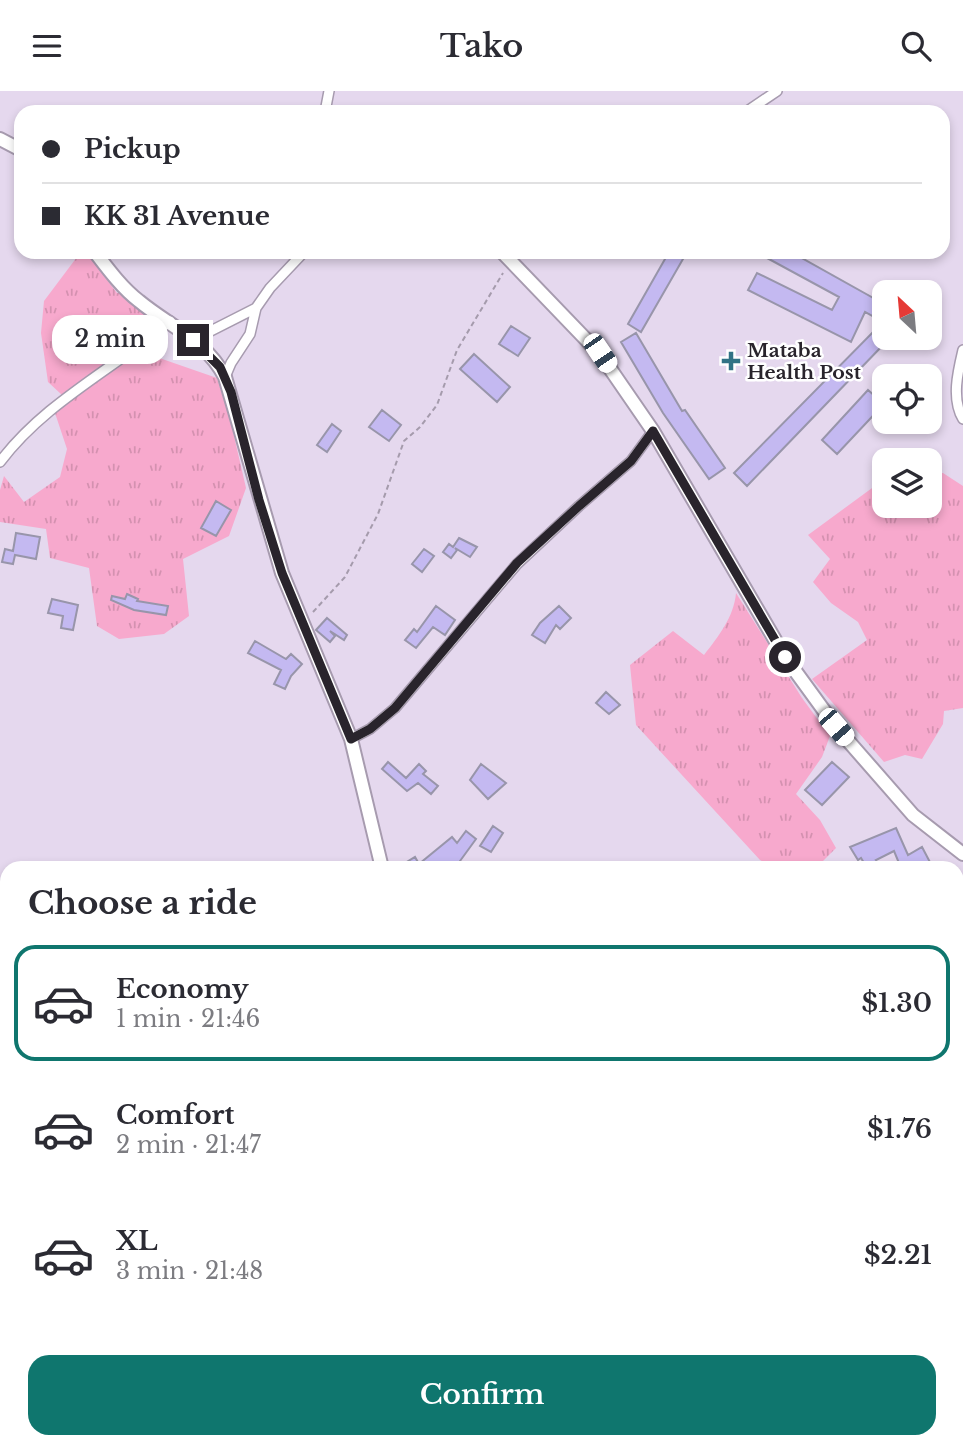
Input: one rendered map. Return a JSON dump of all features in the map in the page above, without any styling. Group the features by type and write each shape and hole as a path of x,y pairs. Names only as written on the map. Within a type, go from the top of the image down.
{"main road":[{"path":"101,259 139,302 170,321 207,351 225,377 282,573 351,739 380,861"},
{"path":"508,259 600,353 653,431 785,657 836,727 913,815 963,855"}],"street":[{"path":"756,105 777,91"},
{"path":"225,377 250,334 256,308 270,288 297,259"},
{"path":"193,340 256,308"},
{"path":"0,462 58,404 151,338 170,321"},
{"path":"963,350 956,377 959,413 963,419"},
{"path":"351,739 370,729 395,708 517,563 631,461 653,431"}],"path":[{"path":"303,623 345,577 378,514 404,441 420,427 437,405 457,350 496,285 504,259"}],"green space":[{"path":"76,259 91,259 117,293 126,293 160,325 108,365 62,395 48,382 41,333 44,301"},
{"path":"142,352 217,378 246,488 229,536 183,559 189,616 164,634 119,639 97,626 89,568 50,558 46,529 0,522 0,490 4,476 24,502 60,477 67,449 54,410 79,391"},
{"path":"942,473 963,486 963,708 944,711 943,724 922,759 905,755 884,762 812,679 867,640 858,622 831,603 813,582 830,559 808,535 872,488 872,518 942,518"},
{"path":"736,593 802,698 830,736 822,757 796,794 820,820 836,848 823,861 760,860 636,725 630,665 673,631 704,655 720,634 735,602"}],"building":[{"path":"665,259 683,259 641,332 628,324"},
{"path":"769,259 804,259 872,297 872,316 865,312 851,342 748,290 757,273 832,310 839,297"},
{"path":"511,326 530,338 518,356 499,344"},
{"path":"636,333 682,411 685,410 725,468 709,479 663,413 621,342"},
{"path":"872,333 872,350 878,350 747,486 734,473"},
{"path":"474,354 510,387 497,402 460,369"},
{"path":"868,390 872,394 872,417 837,454 822,440"},
{"path":"382,410 401,425 389,441 369,427"},
{"path":"332,424 341,431 327,452 317,445"},
{"path":"216,501 231,510 216,536 201,528"},
{"path":"16,533 40,537 36,559 15,555 13,564 2,562 5,549 13,551"},
{"path":"459,538 477,547 470,557 455,548 457,550 451,558 443,552 449,544 453,547"},
{"path":"424,549 434,556 422,572 412,564"},
{"path":"127,594 138,599 137,601 168,606 166,615 134,610 111,600 112,596 125,599"},
{"path":"52,599 78,605 73,630 61,628 63,616 48,613"},
{"path":"436,606 455,620 445,635 433,627 416,648 405,640 414,629 417,632"},
{"path":"559,606 571,618 560,629 556,625 545,643 532,635 540,623"},
{"path":"327,618 347,635 344,640 330,631 335,636 330,642 316,630"},
{"path":"255,641 286,659 291,654 302,664 291,676 285,689 274,684 281,670 248,653"},
{"path":"606,692 620,705 609,714 596,703"},
{"path":"388,762 406,778 419,764 426,771 423,774 438,786 431,794 418,783 407,791 382,769"},
{"path":"832,762 849,777 822,805 805,790"},
{"path":"481,764 506,783 488,799 470,780"},
{"path":"493,826 503,833 491,852 480,846"},
{"path":"896,828 908,855 922,847 929,861 898,861 894,851 877,861 863,861 861,858 858,860 850,847"},
{"path":"466,831 476,839 460,861 423,861 452,837 457,843"}],"place":[{"name":"Mataba Health Post","path":"731,361"}],"route":[{"path":"193,340 207,351 220,367 231,392 259,500 282,573 351,739 370,729 395,708 517,563 631,461 653,431 785,657"}]}
